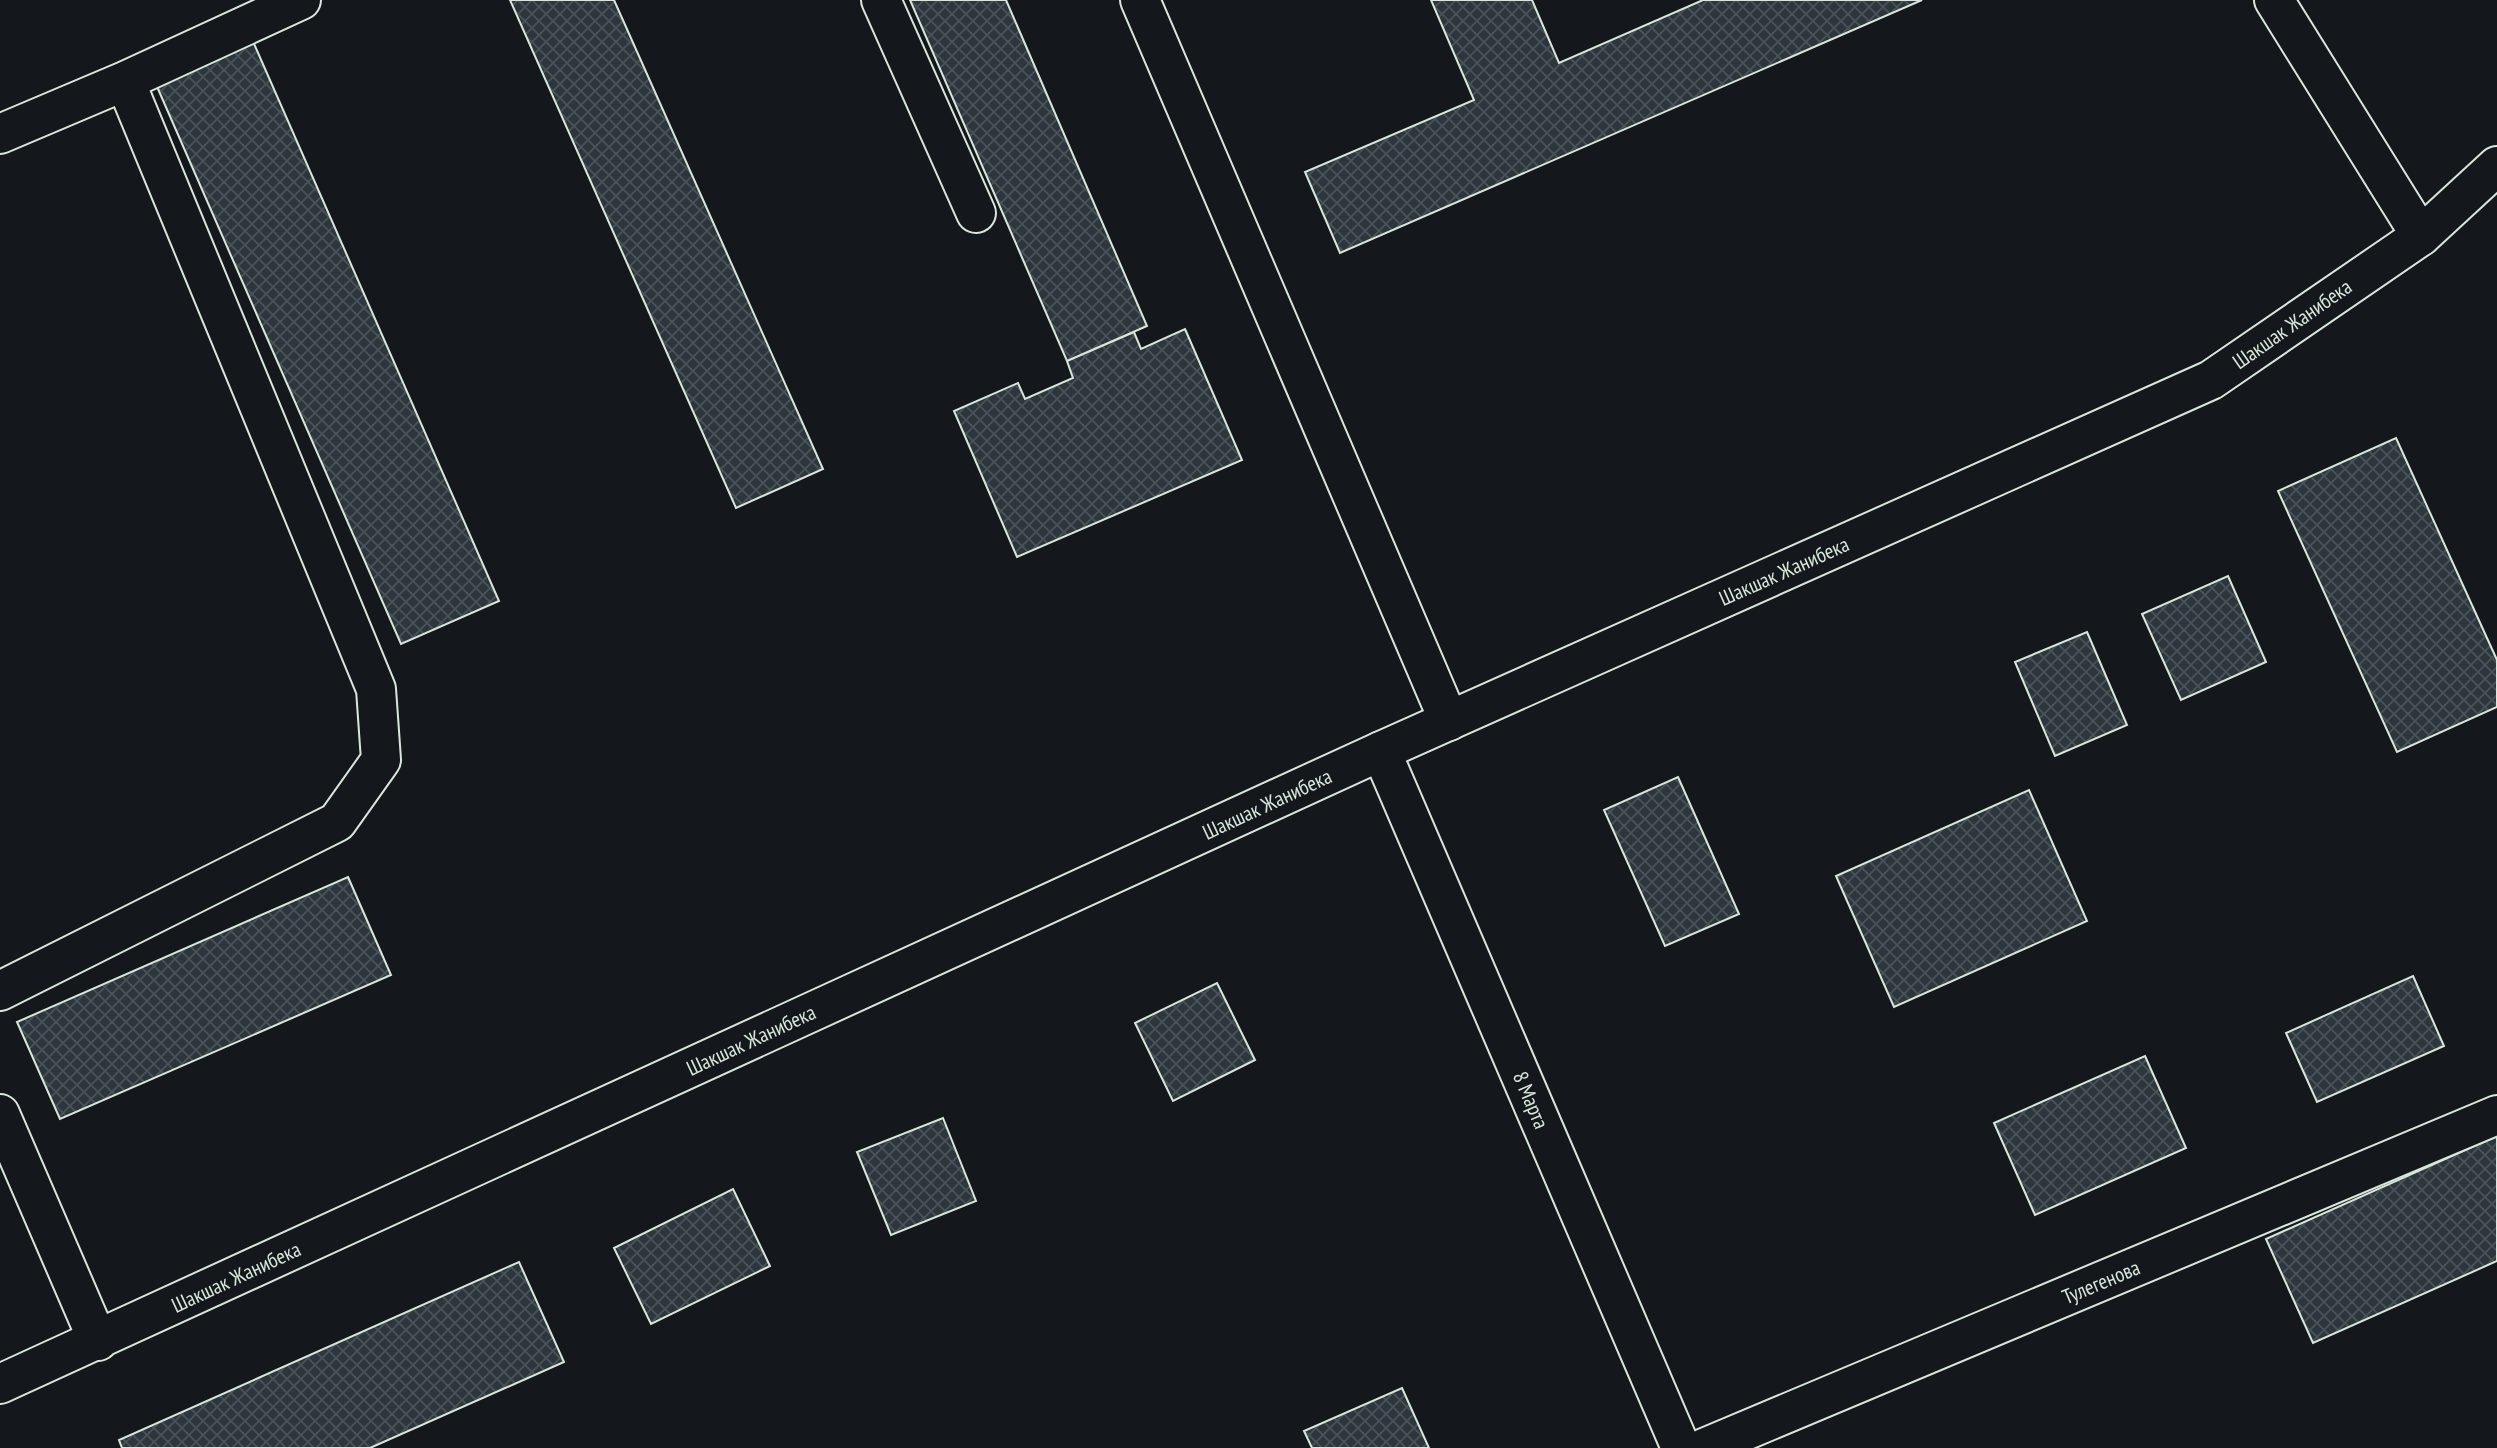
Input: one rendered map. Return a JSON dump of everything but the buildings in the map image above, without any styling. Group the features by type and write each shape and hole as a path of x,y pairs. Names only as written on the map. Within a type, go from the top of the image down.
{"main road":[{"path":"0,134 125,81 301,0"},
{"path":"881,0 976,213"},
{"path":"1140,0 1449,721"},
{"path":"2274,0 2421,236"},
{"path":"0,991 337,822 381,760 376,688 125,81"},
{"name":"Шакшак Жанибека","path":"0,1384 1381,751 2211,380 2421,236 2497,166"},
{"name":"8 Марта","path":"1381,751 1681,1448"},
{"path":"0,1114 99,1340"},
{"name":"Тулегенова","path":"1704,1448 2497,1115"}]}
